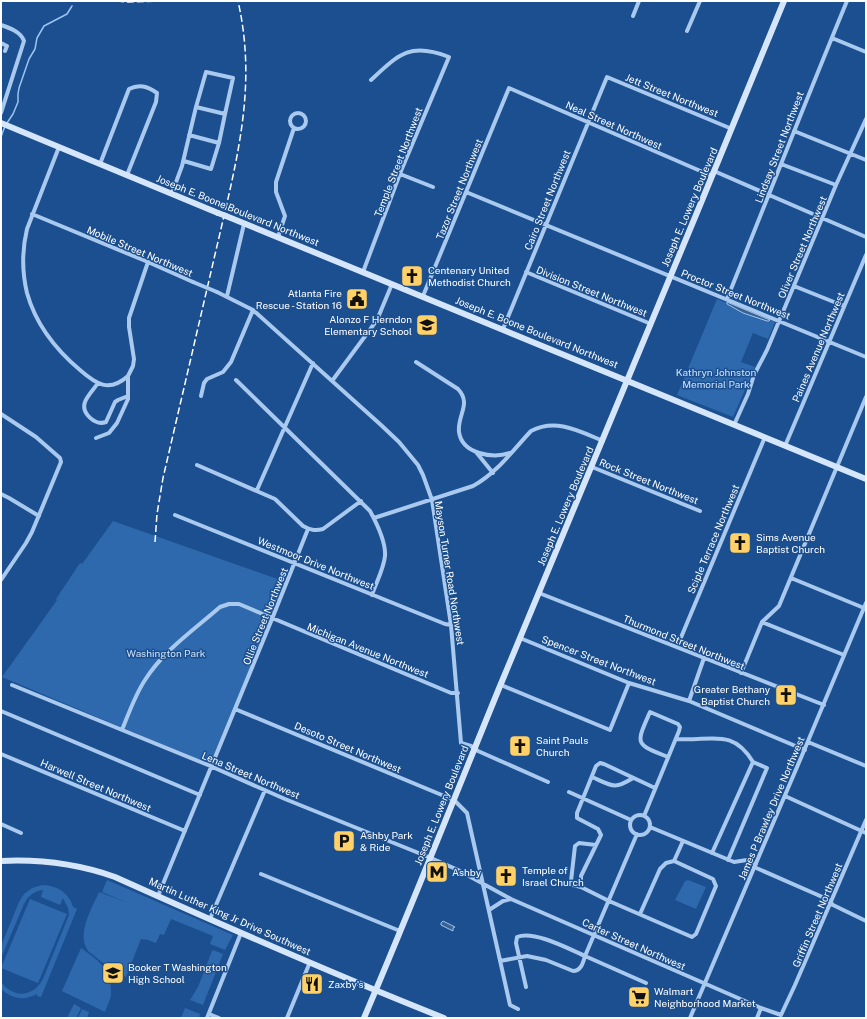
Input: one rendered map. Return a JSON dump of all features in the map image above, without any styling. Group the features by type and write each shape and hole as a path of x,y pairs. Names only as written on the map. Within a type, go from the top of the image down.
{"main road":[{"name":"Joseph E. Lowery Boulevard","path":"364,1018 592,467 626,380 651,324 732,129 783,1"},
{"name":"Joseph E. Boone Boulevard Northwest","path":"2,124 866,479"},
{"name":"Martin Luther King Jr Drive Southwest","path":"1,862 40,860 78,866 115,877 376,991 444,1018"}],"street":[{"path":"633,16 639,1"},
{"path":"687,32 700,1"},
{"name":"Lindsay Street Northwest","path":"727,299 847,1"},
{"path":"1,25 22,36 24,41 1,113"},
{"path":"832,38 866,52"},
{"path":"1,44 7,46 5,51"},
{"name":"Temple Street Northwest","path":"363,272 400,174 448,57 428,51 409,52 394,59 371,80"},
{"path":"172,193 184,161 189,135 206,72 233,78 219,143 211,169 184,161"},
{"name":"Jett Street Northwest","path":"607,77 732,129"},
{"name":"Cairo Street Northwest","path":"503,329 607,77"},
{"path":"100,164 129,89 136,86 144,86 157,93 156,102 127,175"},
{"name":"Neal Street Northwest","path":"509,88 713,174 769,195 866,237"},
{"name":"Tazor Street Northwest","path":"423,296 509,88"},
{"path":"196,107 225,114"},
{"name":"Oliver Street Northwest","path":"734,425 748,394 754,375 767,350 836,185 866,119"},
{"path":"278,237 285,216 276,192 276,182 294,128"},
{"path":"794,131 866,160"},
{"path":"189,135 219,143"},
{"path":"59,147 32,214 26,233 23,256 24,277 32,307 38,322 47,337 58,350 91,380 107,386 112,385 123,380 131,371 134,359 129,318 148,262"},
{"path":"781,164 836,185"},
{"path":"400,174 433,187"},
{"name":"Proctor Street Northwest","path":"466,192 780,320 866,357"},
{"name":"Mobile Street Northwest","path":"32,214 148,262 241,303"},
{"path":"227,296 244,224"},
{"name":"Paines Avenue Northwest","path":"785,446 866,255"},
{"name":"Division Street Northwest","path":"526,272 651,324"},
{"path":"332,381 377,320 392,284"},
{"path":"794,286 844,306"},
{"name":"Mayson Turner Road Northwest","path":"241,303 253,310 381,425 411,455 424,475 432,500 451,625 462,743 475,748"},
{"path":"201,396 204,383 207,379 223,372 228,365 235,353 253,310"},
{"path":"416,362 462,393 464,403 459,422 459,433 465,443 476,452 492,473"},
{"path":"257,490 313,363"},
{"path":"96,438 109,432 117,423 128,399 128,376"},
{"path":"236,380 370,511 384,546 385,555 384,562 372,594"},
{"path":"98,383 85,402 84,407 92,421 98,423 106,422 115,402 128,396"},
{"path":"741,673 762,622 779,606 866,397"},
{"path":"1,414 36,437 60,458 61,462 39,516 26,543 1,580"},
{"path":"374,518 432,500 484,481 532,431 538,428 548,425 568,427 602,441"},
{"name":"Sciple Terrace Northwest","path":"677,648 764,437"},
{"path":"476,452 484,455 496,456 512,452"},
{"path":"197,465 275,499 303,526 316,531 323,529 360,501"},
{"name":"Rock Street Northwest","path":"592,467 700,511"},
{"path":"1,494 39,516"},
{"name":"Westmoor Drive Northwest","path":"175,515 445,624 451,625"},
{"name":"Ollie Street Northwest","path":"158,896 308,529"},
{"path":"791,578 865,605"},
{"name":"Thurmond Street Northwest","path":"540,593 824,705"},
{"name":"Michigan Avenue Northwest","path":"122,730 138,691 153,668 220,607 229,604 238,604 451,693 458,693"},
{"name":"James P Brawley Drive Northwest","path":"690,1018 805,750 865,605"},
{"path":"762,622 844,655"},
{"name":"Spencer Street Northwest","path":"520,638 629,683 689,701 805,750"},
{"path":"689,701 704,658"},
{"path":"501,684 610,730 629,683"},
{"name":"Lena Street Northwest","path":"12,684 431,858 458,870 482,884"},
{"name":"Desoto Street Northwest","path":"235,709 454,800"},
{"path":"1,711 200,795"},
{"path":"644,816 676,739 680,727 678,724 650,712 639,737 641,742 645,747 652,751 668,757"},
{"path":"676,739 690,740 718,737 733,741 746,751 753,762 767,768 728,860"},
{"path":"808,742 866,766"},
{"path":"475,748 478,751 548,782"},
{"name":"Harwell Street Northwest","path":"1,754 185,830"},
{"path":"712,853 753,762"},
{"path":"581,887 581,876 601,835 598,829 577,818 576,813 596,766 600,763 655,788"},
{"path":"592,777 611,786 617,786 634,778"},
{"path":"210,919 265,790"},
{"path":"569,792 631,820"},
{"path":"785,796 864,832"},
{"path":"454,800 467,813 489,910 492,932 510,1005 518,1009"},
{"path":"637,815 644,816 649,821 650,827 646,833 637,834 630,828 631,820 637,815"},
{"name":"Griffin Street Northwest","path":"781,1015 864,832 866,820"},
{"path":"1,824 21,833"},
{"path":"650,827 728,860 734,862 747,860 827,899 842,910 866,921"},
{"path":"500,961 527,956 546,960 573,971 577,971 586,956 637,834"},
{"path":"674,861 683,841"},
{"path":"596,845 580,843 575,846 570,881 574,885 581,887 609,903 640,914 688,937 692,937 696,934 716,886 713,879 674,861 666,863 660,869 640,914"},
{"path":"261,874 400,931"},
{"name":"Carter Street Northwest","path":"482,884 510,899 761,1008 781,1015"},
{"path":"489,910 503,900 510,899"},
{"path":"220,1018 208,1016 241,933"},
{"path":"526,987 516,943 517,937 521,935 530,935 557,944 646,983"},
{"path":"287,1018 310,962"},
{"path":"757,1018 761,1008"}],"green space":[{"name":"Kathryn Johnston Memorial Park","path":"717,299 775,322 768,339 753,333 741,362 755,367 733,417 677,395"},
{"name":"Washington Park","path":"113,521 286,582 213,766 2,677 55,603 57,600 56,599 80,563 82,564"},
{"path":"107,880 233,935 225,950 210,944 213,936 171,919 164,935 160,934 156,943 141,939 126,977 111,969 90,953 85,944 84,929 86,921 99,892 128,903 102,892"},
{"path":"688,880 706,887 696,909 675,900 685,881"},
{"path":"42,885 57,888 62,891 69,897 73,907 77,909 41,997 37,996 37,994 27,998 18,998 9,995 1,989 1,982 12,991 23,994 39,985 43,979 69,915 68,908 63,898 60,905 41,897 43,890 29,896 24,904 1,958 1,946 19,902 24,894 32,888"},
{"path":"30,899 67,914 38,983 1,968"},
{"path":"81,948 99,962 107,972 111,985 111,996 105,1012 62,991"},
{"path":"213,950 223,954 203,1005 190,1000 198,987"},
{"path":"74,1004 81,1008 76,1018 67,1018"},
{"path":"185,1008 200,1014 199,1018 181,1018"},
{"path":"82,1009 89,1012 87,1018 78,1018"}],"shaded area":[{"path":"727,302 770,320 767,321 743,313 727,304"},
{"path":"443,921 455,927 453,928 453,931 441,925"}],"waterway":[{"path":"7,123 18,102 19,88 29,59 35,49 37,38 44,26 67,14 72,6"},
{"path":"1,137 5,126"}],"railway":[{"path":"117,1 160,1"},
{"path":"155,542 157,514 163,478 227,203 242,127 246,78 243,27 238,1"}],"place":[{"name":"Centenary United Methodist Church","path":"412,276"},
{"name":"Atlanta Fire Rescue - Station 16","path":"357,299"},
{"name":"Alonzo F Herndon Elementary School","path":"427,325"},
{"name":"Sims Avenue Baptist Church","path":"740,543"},
{"name":"Greater Bethany Baptist Church","path":"786,695"},
{"name":"Saint Pauls Church","path":"520,746"},
{"name":"Ashby Park & Ride","path":"344,841"},
{"name":"Ashby","path":"437,872"},
{"name":"Temple of Israel Church","path":"506,876"},
{"name":"Booker T Washington High School","path":"113,973"},
{"name":"Zaxby's","path":"312,984"},
{"name":"Walmart Neighborhood Market","path":"639,997"}]}
